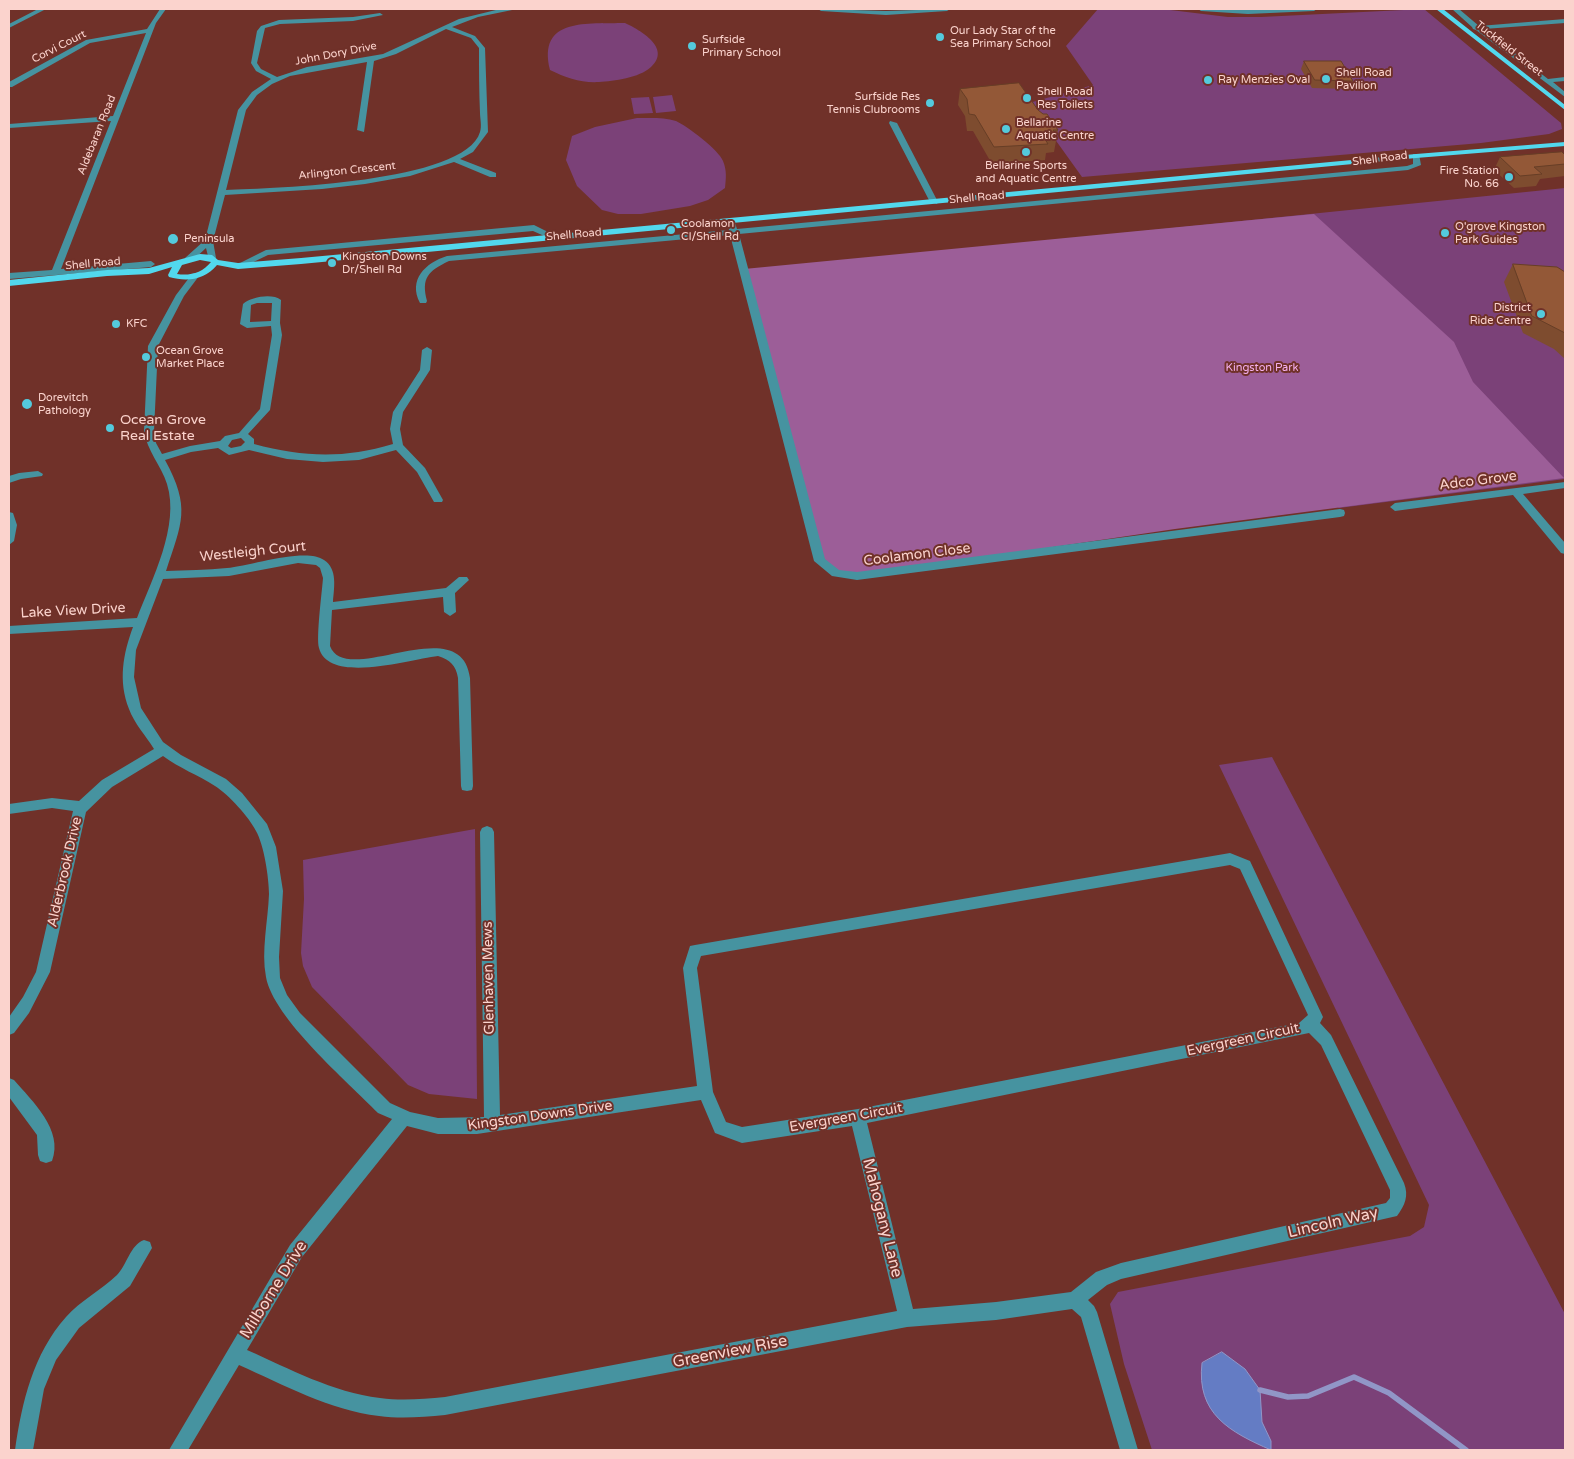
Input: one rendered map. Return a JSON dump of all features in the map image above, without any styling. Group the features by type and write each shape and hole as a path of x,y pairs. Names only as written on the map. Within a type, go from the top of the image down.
{"main road":[{"name":"Tuckfield Street","path":"1439,9 1565,108"},
{"name":"Shell Road","path":"1539,145 1565,140"},
{"name":"Shell Road","path":"9,284 149,271 200,257 238,266 301,261 1416,156 1565,144"},
{"path":"205,273 213,260"},
{"name":"Shell Road","path":"9,289 194,276 301,261"},
{"path":"174,276 178,264"}],"street":[{"path":"9,19 28,9"},
{"path":"9,26 43,9"},
{"name":"Aldebaran Road","path":"55,272 151,30 157,16 163,9"},
{"name":"John Dory Drive","path":"213,260 209,241 242,110 257,91 276,79 305,70 371,59 402,50 447,27 479,15 514,9"},
{"path":"821,9 868,12 947,9"},
{"path":"1201,9 1248,12 1314,9"},
{"name":"Tuckfield Street","path":"1455,9 1565,95"},
{"path":"276,79 258,70 254,63 260,31 263,27 279,22 353,19 380,15"},
{"path":"1465,29 1565,21"},
{"name":"Arlington Crescent","path":"221,193 374,182 408,176 453,159 477,146 484,132 482,48 473,37 447,27"},
{"name":"Corvi Court","path":"9,84 88,41 151,30"},
{"path":"361,130 371,59"},
{"path":"1546,81 1565,79"},
{"path":"9,126 116,118"},
{"path":"893,123 934,202"},
{"name":"Shell Road","path":"539,239 539,249 734,232 1408,168 1417,165 1416,156"},
{"path":"453,159 493,175"},
{"name":"Coolamon Close","path":"730,221 820,561 836,573 857,576 1340,513"},
{"name":"Shell Road","path":"238,266 266,253 534,228 554,237"},
{"path":"188,260 209,241"},
{"path":"423,301 418,288 421,277 436,264 447,259 539,249"},
{"name":"Shell Road","path":"9,276 151,264"},
{"path":"174,276 180,295"},
{"name":"Kingston Downs Drive","path":"194,276 180,295 153,346 149,431 151,442 172,483 176,501 176,524 130,650 128,677 135,708 146,728 164,749 176,759 221,783 237,797 262,828 269,847 276,892 273,978 282,999 295,1018 384,1108 404,1117 438,1126 477,1126 705,1092"},
{"path":"242,436 262,414 266,406 277,335 275,323"},
{"path":"427,350 425,370 398,412 396,438 398,446 421,470 438,500"},
{"path":"160,458 190,449 223,444 229,438 242,436 249,438 248,446"},
{"path":"223,444 225,450 229,452 238,452 248,446 285,457 334,461 398,446"},
{"path":"9,480 19,476 38,474"},
{"name":"Adco Grove","path":"1395,507 1565,485"},
{"path":"1515,491 1565,550"},
{"path":"9,516 12,525 9,541"},
{"name":"Westleigh Court","path":"159,574 229,572 298,559 311,559 319,562 328,572 324,646 326,652 338,661 348,664 363,663 438,652 449,655 460,663 463,668 464,678 467,786"},
{"path":"327,607 448,592 463,580"},
{"path":"448,592 450,612"},
{"name":"Lake View Drive","path":"9,630 140,622"},
{"name":"Alderbrook Drive","path":"9,1028 25,1007 42,972 81,808 100,789 164,749"},
{"path":"9,809 52,803 81,808"},
{"name":"Glenhaven Mews","path":"487,832 492,1124"},
{"name":"Evergreen Circuit","path":"1230,859 1245,865 1316,1017 1303,1029 858,1117 742,1135 722,1128 705,1092 690,968 695,951 1230,859"},
{"name":"Lincoln Way","path":"1075,1300 1102,1278 1121,1271 1391,1210 1398,1201 1398,1188 1326,1040 1309,1023"},
{"path":"9,1085 38,1121 45,1133 46,1155"},
{"name":"Milborne Drive","path":"178,1450 296,1251 404,1117"},
{"name":"Mahogany Lane","path":"858,1117 906,1318"},
{"path":"24,1450 36,1389 50,1354 73,1322 124,1280 144,1248"},
{"path":"1075,1300 1088,1312 1129,1450"},
{"name":"Greenview Rise","path":"235,1354 338,1399 370,1406 408,1409 445,1406 906,1318 996,1311 1075,1300"}],"green space":[{"path":"1098,9 1162,9 1228,17 1261,17 1424,9 1561,123 1562,129 1549,134 1481,143 1082,177 1029,103 1093,85 1066,46"},
{"path":"625,23 652,40 656,47 658,53 657,60 646,71 612,81 586,82 550,70 548,53 551,40 558,32 582,24"},
{"path":"672,95 676,111 656,113 653,97"},
{"path":"649,97 653,113 634,114 631,98"},
{"path":"637,118 662,118 676,121 702,139 716,151 723,161 726,171 725,188 708,200 690,206 641,214 618,214 602,210 577,186 566,160 572,136 595,127"},
{"name":"Kingston Park","path":"1565,188 1565,479 1339,508 1016,244"},
{"path":"1314,214 1454,342 1473,382 1564,478 1175,529 857,576 836,572 820,561 744,269"},
{"path":"1272,757 1565,1314 1565,1450 1152,1450 1124,1364 1110,1304 1118,1292 1410,1236 1424,1227 1429,1205 1219,765"},
{"path":"475,829 477,1099 429,1094 408,1085 312,987 303,966 301,953 304,899 303,860"}],"water":[{"path":"1222,1352 1245,1369 1260,1390 1262,1422 1271,1441 1271,1450 1230,1428 1210,1408 1204,1396 1202,1363"}],"building":[{"path":"1304,61 1341,61 1353,81 1315,80"},
{"path":"1019,83 1038,110 1043,114 1047,114 1058,130 1053,130 1057,135 1043,136 1048,144 994,147 975,115 969,114 967,99 960,89"},
{"path":"1562,152 1565,155 1565,164 1534,167 1542,174 1520,176 1500,157"},
{"path":"1513,264 1557,267 1565,272 1565,333 1532,316"}],"waterway":[{"path":"1260,1390 1288,1397 1308,1396 1354,1377 1389,1393 1466,1450"}],"place":[{"name":"Our Lady Star of the Sea Primary School","path":"940,37"},
{"name":"Surfside Primary School","path":"692,46"},
{"name":"Shell Road Pavilion","path":"1326,79"},
{"name":"Ray Menzies Oval","path":"1208,80"},
{"name":"Shell Road Res Toilets","path":"1027,98"},
{"name":"Surfside Res Tennis Clubrooms","path":"930,103"},
{"name":"Bellarine Aquatic Centre","path":"1006,129"},
{"name":"Bellarine Sports and Aquatic Centre","path":"1026,152"},
{"name":"Fire Station No. 66","path":"1509,177"},
{"name":"Coolamon Cl/Shell Rd","path":"671,230"},
{"name":"O'grove Kingston Park Guides","path":"1445,233"},
{"name":"Peninsula","path":"173,239"},
{"name":"Kingston Downs Dr/Shell Rd","path":"332,263"},
{"name":"District Ride Centre","path":"1541,314"},
{"name":"KFC","path":"116,324"},
{"name":"Ocean Grove Market Place","path":"146,357"},
{"name":"Dorevitch Pathology","path":"27,404"},
{"name":"Ocean Grove Real Estate","path":"110,428"}]}
